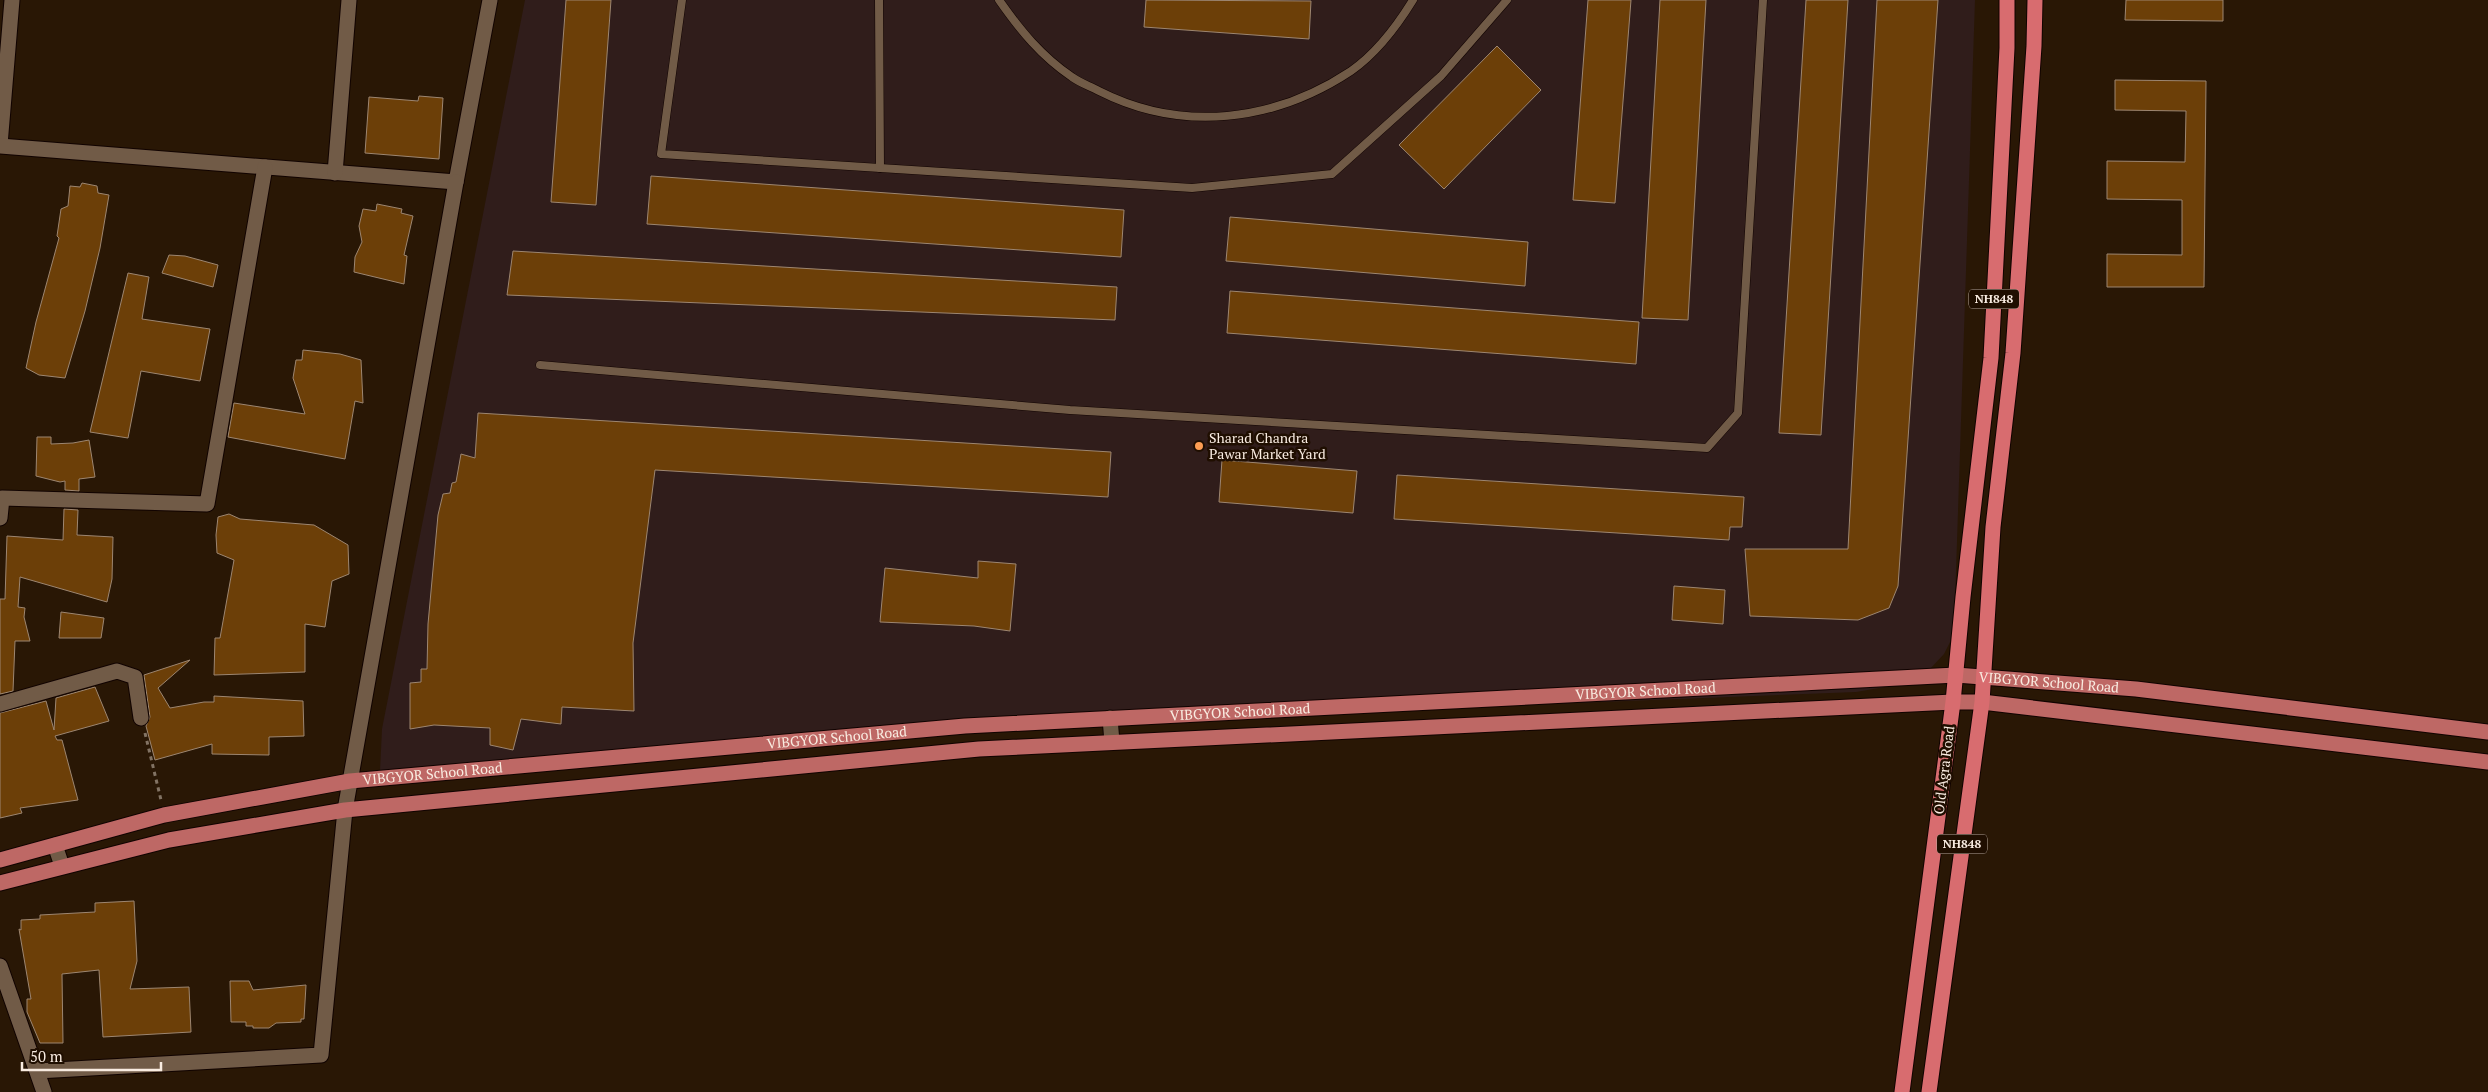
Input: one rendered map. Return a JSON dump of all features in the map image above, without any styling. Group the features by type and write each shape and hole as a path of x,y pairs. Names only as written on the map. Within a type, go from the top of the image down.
{"highway":[{"name":"Old Agra Road","path":"1902,1092 1953,702 1963,597 1991,358 2007,48 2007,0"},
{"name":"NH848","path":"1929,1092 1982,702 1993,528 2013,352 2034,46 2035,0"}],"main road":[{"name":"VIBGYOR School Road","path":"0,860 164,815 350,781 965,726 1110,718 1983,675 2136,689 2488,732"},
{"name":"VIBGYOR School Road","path":"0,883 169,840 345,810 979,749 1112,742 1982,702 2488,762"}],"street":[{"path":"12,0 0,145 456,182"},
{"path":"335,173 349,0"},
{"path":"37,1071 321,1055 345,810 490,0"},
{"path":"0,518 2,498 207,504 265,166"},
{"path":"0,704 117,671 135,677 141,718"},
{"path":"1110,718 1112,742"},
{"path":"55,845 62,866"},
{"path":"0,966 44,1092"}],"lane":[{"path":"682,0 661,154 1192,188 1332,174 1441,76 1507,0"},
{"path":"879,0 880,168"},
{"path":"999,0 1027,39 1072,78 1125,104 1184,117 1243,115 1300,99 1352,70 1395,29 1413,0"},
{"path":"540,365 1070,410 1707,448 1738,413 1763,0"}],"path":[{"path":"141,718 164,815"}],"shaded area":[{"name":"Sharad Chandra Pawar Market Yard","path":"525,0 1975,0 1954,632 1951,640 1944,654 1929,670 1902,684 1856,692 1114,721 380,771 382,729"}],"building":[{"path":"566,0 611,0 596,205 551,202"},
{"path":"1146,0 1311,1 1309,39 1144,27"},
{"path":"1588,0 1631,0 1615,203 1573,200"},
{"path":"1660,0 1706,0 1688,320 1642,318"},
{"path":"1806,0 1848,0 1821,435 1779,433"},
{"path":"1877,0 1938,0 1898,586 1889,608 1858,620 1750,616 1745,549 1848,549"},
{"path":"2126,0 2223,0 2223,21 2125,20"},
{"path":"1497,46 1541,90 1444,189 1399,145"},
{"path":"2115,80 2206,81 2204,287 2107,287 2107,254 2182,255 2182,200 2107,199 2107,161 2185,162 2186,111 2115,110"},
{"path":"419,96 443,98 439,159 365,153 369,97 418,101"},
{"path":"651,176 1124,210 1121,257 647,224"},
{"path":"82,183 97,186 98,193 109,195 100,248 85,311 65,378 39,375 26,368 36,322 59,238 57,236 61,209 68,206 70,186 80,187"},
{"path":"377,204 402,209 401,213 413,216 404,255 407,256 404,284 354,272 355,257 362,242 359,226 363,209 376,211"},
{"path":"1230,217 1528,242 1525,286 1226,261"},
{"path":"513,251 1117,287 1115,320 507,295"},
{"path":"169,255 185,256 218,265 213,287 162,273"},
{"path":"128,273 149,277 142,319 210,329 200,381 141,371 128,438 90,432"},
{"path":"1230,291 1639,322 1636,364 1227,333"},
{"path":"303,350 340,354 361,360 363,403 355,401 345,459 228,437 234,403 305,414 293,378 296,360 302,360"},
{"path":"478,413 1111,452 1108,497 655,470 633,643 634,711 562,707 561,724 521,719 513,750 490,745 490,728 434,725 410,729 410,683 421,682 421,669 427,669 428,624 438,515 443,494 450,493 452,483 456,482 461,454 475,458"},
{"path":"37,437 51,437 51,444 89,440 95,477 79,479 79,491 65,490 65,481 60,482 36,476"},
{"path":"1222,460 1357,471 1353,513 1219,502"},
{"path":"1397,475 1744,497 1742,527 1730,527 1729,540 1394,519"},
{"path":"64,509 78,510 77,535 113,537 112,579 107,602 20,577 18,607 25,608 24,617 30,641 15,641 13,691 0,694 0,599 5,599 7,536 63,540"},
{"path":"229,514 240,519 314,525 348,545 349,574 332,581 325,627 305,624 305,672 214,675 215,638 220,638 234,560 217,553 216,535 218,517"},
{"path":"978,561 1016,564 1010,631 974,626 880,622 885,568 978,578"},
{"path":"1674,586 1725,590 1723,624 1672,620"},
{"path":"61,612 104,618 101,638 59,638"},
{"path":"190,660 158,688 170,708 214,702 214,696 303,701 304,736 269,737 269,755 212,754 212,744 155,760 146,726 150,717 144,675"},
{"path":"95,687 109,721 55,736 57,740 62,740 78,800 20,808 22,813 0,818 0,713 46,701 54,730 56,698"},
{"path":"134,901 137,961 130,989 189,987 191,1032 103,1037 99,970 62,974 63,1043 40,1043 27,1012 27,999 31,999 19,929 21,930 21,920 40,919 40,915 95,912 95,903"},
{"path":"230,981 249,981 253,990 306,985 304,1019 301,1019 301,1022 276,1023 269,1028 253,1028 253,1026 246,1026 246,1022 231,1022"}],"place":[{"name":"Sharad Chandra Pawar Market Yard","path":"1199,446"}]}
